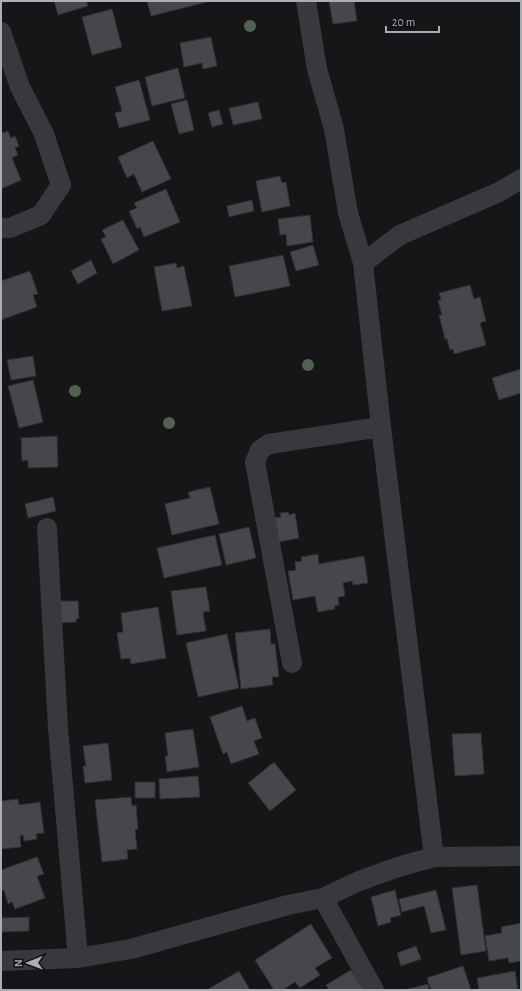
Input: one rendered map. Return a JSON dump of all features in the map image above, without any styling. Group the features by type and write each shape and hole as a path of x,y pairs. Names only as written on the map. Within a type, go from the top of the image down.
{"street":[{"path":"306,1 317,69 334,129 348,213 363,263 381,427 434,857"},
{"path":"1,32 20,87 44,134 61,186 41,215 10,228 1,228"},
{"path":"363,263 400,235 499,192 521,178"},
{"path":"292,663 255,462 260,450 269,444 381,427"},
{"path":"47,528 58,728 78,958"},
{"path":"1,961 78,958 131,949 288,905 323,898 359,881 398,867 434,857 521,856"},
{"path":"323,898 374,990"}],"building":[{"path":"54,1 86,1 88,6 58,15"},
{"path":"147,1 207,1 207,2 151,16"},
{"path":"329,1 354,1 357,21 333,24"},
{"path":"112,9 122,47 92,55 82,17"},
{"path":"211,37 217,66 203,69 202,63 184,67 180,43"},
{"path":"178,68 185,98 152,106 145,77"},
{"path":"139,80 150,120 119,128 115,113 122,111 115,87"},
{"path":"187,100 194,130 179,134 171,104"},
{"path":"258,102 262,119 233,125 229,108"},
{"path":"219,110 223,124 212,127 208,113"},
{"path":"8,131 11,138 15,136 19,146 15,148 18,155 12,158 21,180 1,189 1,133"},
{"path":"153,141 171,179 142,192 134,174 127,178 118,157"},
{"path":"280,176 282,183 286,182 290,206 262,212 256,181"},
{"path":"166,189 180,222 144,237 140,227 137,229 129,211 137,208 134,203"},
{"path":"252,200 254,211 229,217 227,206"},
{"path":"310,215 313,242 287,246 286,234 280,235 278,219"},
{"path":"123,220 139,250 113,264 101,239 106,237 102,230"},
{"path":"313,245 319,265 296,271 290,252"},
{"path":"283,255 290,286 235,297 229,266"},
{"path":"91,260 97,273 78,284 71,271"},
{"path":"176,263 177,268 184,266 192,306 162,311 154,267"},
{"path":"30,271 38,294 33,295 37,307 1,320 1,281"},
{"path":"470,285 474,299 480,297 486,321 480,323 486,345 454,354 453,349 450,350 447,339 445,339 439,315 442,315 438,301 441,300 439,293"},
{"path":"33,356 36,376 11,380 7,360"},
{"path":"521,369 521,393 499,400 492,378"},
{"path":"33,380 43,422 19,428 8,386"},
{"path":"57,436 58,467 28,468 28,460 22,461 21,438"},
{"path":"210,487 219,524 172,535 165,504 190,498 188,492"},
{"path":"53,497 56,511 28,518 25,504"},
{"path":"288,512 289,515 295,513 299,538 274,543 270,519 281,517 280,513"},
{"path":"249,527 256,558 226,565 219,534"},
{"path":"215,535 222,565 164,578 157,548"},
{"path":"318,554 319,564 364,556 368,583 353,585 352,581 343,583 345,596 338,597 339,605 334,606 335,609 318,612 315,596 293,600 288,571 296,570 295,562 302,561 301,557"},
{"path":"206,587 210,611 203,612 206,631 177,635 171,591"},
{"path":"57,601 78,601 79,618 76,619 76,622 58,623"},
{"path":"158,607 166,658 131,664 130,658 121,659 117,633 123,632 121,613"},
{"path":"270,629 271,644 275,644 279,677 272,677 273,685 241,689 235,633"},
{"path":"227,634 239,688 198,697 186,643"},
{"path":"242,706 247,721 255,718 262,738 254,741 259,754 231,764 227,752 223,754 210,717"},
{"path":"193,729 199,767 167,772 165,756 168,756 165,733"},
{"path":"481,733 484,774 455,776 452,734"},
{"path":"108,743 112,780 85,783 83,766 86,766 83,746"},
{"path":"274,762 296,790 270,811 248,783"},
{"path":"198,776 200,797 160,799 159,779"},
{"path":"135,782 155,782 155,798 135,798"},
{"path":"131,797 132,806 136,805 138,829 135,830 137,849 127,850 128,859 102,862 95,800"},
{"path":"18,799 19,805 40,802 44,833 36,834 37,839 24,841 23,835 20,836 21,847 1,849 1,801"},
{"path":"37,857 44,874 37,876 45,898 15,909 12,902 8,904 4,890 1,891 1,870"},
{"path":"477,885 486,951 461,955 452,888"},
{"path":"395,890 401,915 390,918 391,922 378,926 371,897"},
{"path":"436,890 446,930 431,933 424,906 402,912 399,899"},
{"path":"29,917 29,931 1,932 1,918"},
{"path":"521,923 521,961 509,963 508,958 489,961 485,936 502,933 501,927"},
{"path":"311,924 332,958 315,968 320,975 300,988 295,982 283,990 274,990 255,960"},
{"path":"416,946 421,959 401,966 397,953"},
{"path":"463,966 471,990 431,990 427,978"},
{"path":"351,970 364,990 329,990 326,985"},
{"path":"239,971 250,990 207,990"},
{"path":"515,971 518,990 479,990 477,978"},
{"path":"428,984 429,990 404,990"}]}
